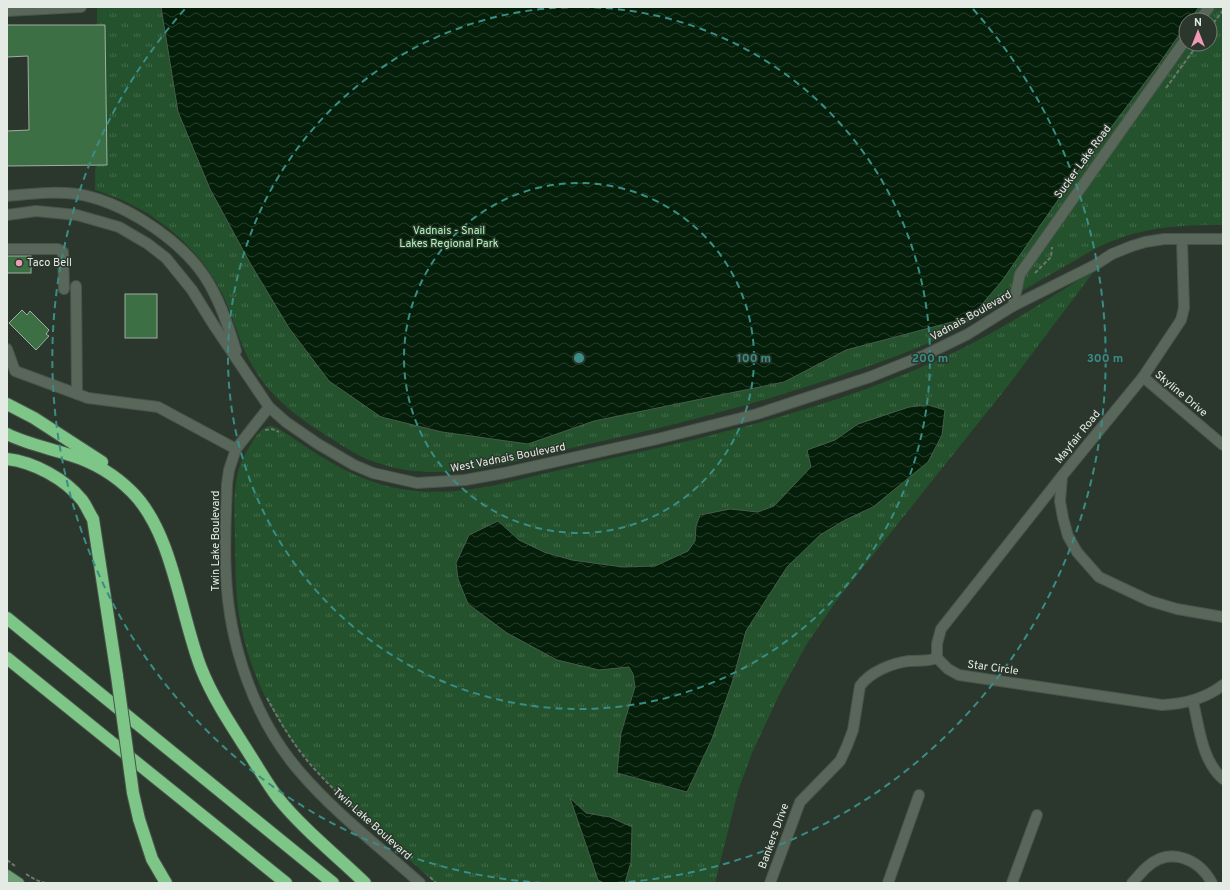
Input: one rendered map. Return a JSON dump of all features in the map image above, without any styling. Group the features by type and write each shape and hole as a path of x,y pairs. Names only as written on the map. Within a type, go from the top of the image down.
{"highway":[{"path":"7,404 34,418 110,467 126,480 137,492 142,504 160,533 201,668 226,716 278,798 312,834 364,883"},
{"path":"7,434 20,440 71,455 98,466 115,477 142,504"},
{"path":"7,459 46,472 64,483 83,500 93,519 133,793 139,819 152,858 166,883"},
{"path":"7,618 333,883"},
{"path":"7,658 286,883"}],"main road":[{"path":"7,875 19,883"}],"street":[{"path":"7,11 81,7"},
{"name":"Sucker Lake Road","path":"1013,306 1020,274 1178,50"},
{"name":"West Vadnais Boulevard","path":"7,196 48,192 76,194 107,202 140,219 167,236 199,267 220,304 238,361"},
{"name":"West Vadnais Boulevard","path":"7,214 36,211 68,214 104,222 132,234 166,258 179,273 270,407 318,444 354,465 373,473 417,483 464,480 657,439"},
{"name":"Vadnais Boulevard","path":"657,439 757,414 870,377 925,355 968,334 1013,306 1095,265 1112,254 1132,246 1164,239 1223,239"},
{"name":"Mayfair Road","path":"1182,240 1184,308 1181,320 1143,377 1062,476 1060,500 1062,518 1068,536 1077,552 1099,576 1124,590 1150,601 1177,609 1223,617"},
{"path":"7,249 58,249 63,252 64,289"},
{"path":"76,286 77,394"},
{"path":"7,349 15,371 77,394 102,401 125,402 158,407 236,449"},
{"name":"Skyline Drive","path":"1143,377 1223,445"},
{"name":"Twin Lake Boulevard","path":"270,407 236,449 229,470 227,484 226,575 236,644 254,696 266,722 281,747 299,771 318,792 420,883"},
{"path":"937,658 937,644 941,629 1062,476"},
{"name":"Star Circle","path":"937,658 948,669 958,675 1162,705 1178,705 1193,701 1207,696 1223,685"},
{"name":"Bankers Drive","path":"770,883 800,802 840,761 847,746 854,726 860,686 864,680 898,663 930,661 937,658"},
{"path":"1193,701 1207,757 1216,773 1223,779"},
{"path":"888,883 919,795"},
{"path":"1012,883 1037,815"},
{"path":"1132,883 1148,866 1168,857 1180,857 1191,860 1200,866 1212,883"}],"path":[{"path":"261,433 265,430 272,429 287,437 293,426"},
{"path":"266,695 281,722 305,758 331,786 403,852"},
{"path":"21,871 36,880 45,883"},
{"path":"425,873 436,883"}],"green space":[{"name":"Vadnais - Snail Lakes Regional Park","path":"97,7 1223,7 1223,225 1184,226 1158,229 1132,234 1112,241 937,339 913,350 807,387 743,406 646,431 481,468 430,472 405,470 381,464 354,453 307,423 277,398 260,378 244,350 223,295 213,277 200,259 170,229 153,217 115,197 95,190"},
{"path":"1095,270 1007,387 837,600 808,642 780,693 752,753 738,791 715,883 435,883 343,799 290,738 269,704 252,667 239,615 236,584 234,520 238,471 248,449 260,432 264,429 273,426 278,428 339,467 372,482 390,487 429,492 493,486 721,433 816,406 863,390 910,372 973,343 1026,313"}],"water":[{"name":"Vadnais - Snail Lakes Regional Park","path":"161,7 1199,7 1196,12 1178,12 1178,37 1078,171 1002,281 971,317 846,350 784,382 594,421 528,444 442,432 381,417 329,381 289,328 250,263 210,189 178,112"},
{"path":"928,405 945,410 942,435 928,462 873,507 845,520 820,535 787,567 746,631 732,683 712,739 687,792 617,773 621,733 635,687 633,674 629,667 599,670 557,660 507,633 468,604 458,579 456,563 469,535 498,521 519,540 544,552 572,560 623,567 655,566 688,551 695,541 696,526 700,515 730,509 758,512 774,506 811,467 807,450 835,440 858,424 909,407"},
{"path":"570,798 586,813 610,817 632,827 631,862 625,883 604,883 598,880"}],"building":[{"path":"7,25 105,25 107,165 7,166 7,131 29,130 28,56 7,57"},
{"name":"Taco Bell","path":"7,256 31,256 31,273 7,273"},
{"path":"125,294 157,294 157,338 125,338"},
{"path":"22,310 27,315 30,311 49,330 46,334 49,336 36,350 9,323"}],"place":[{"name":"Taco Bell","path":"19,263"}]}
